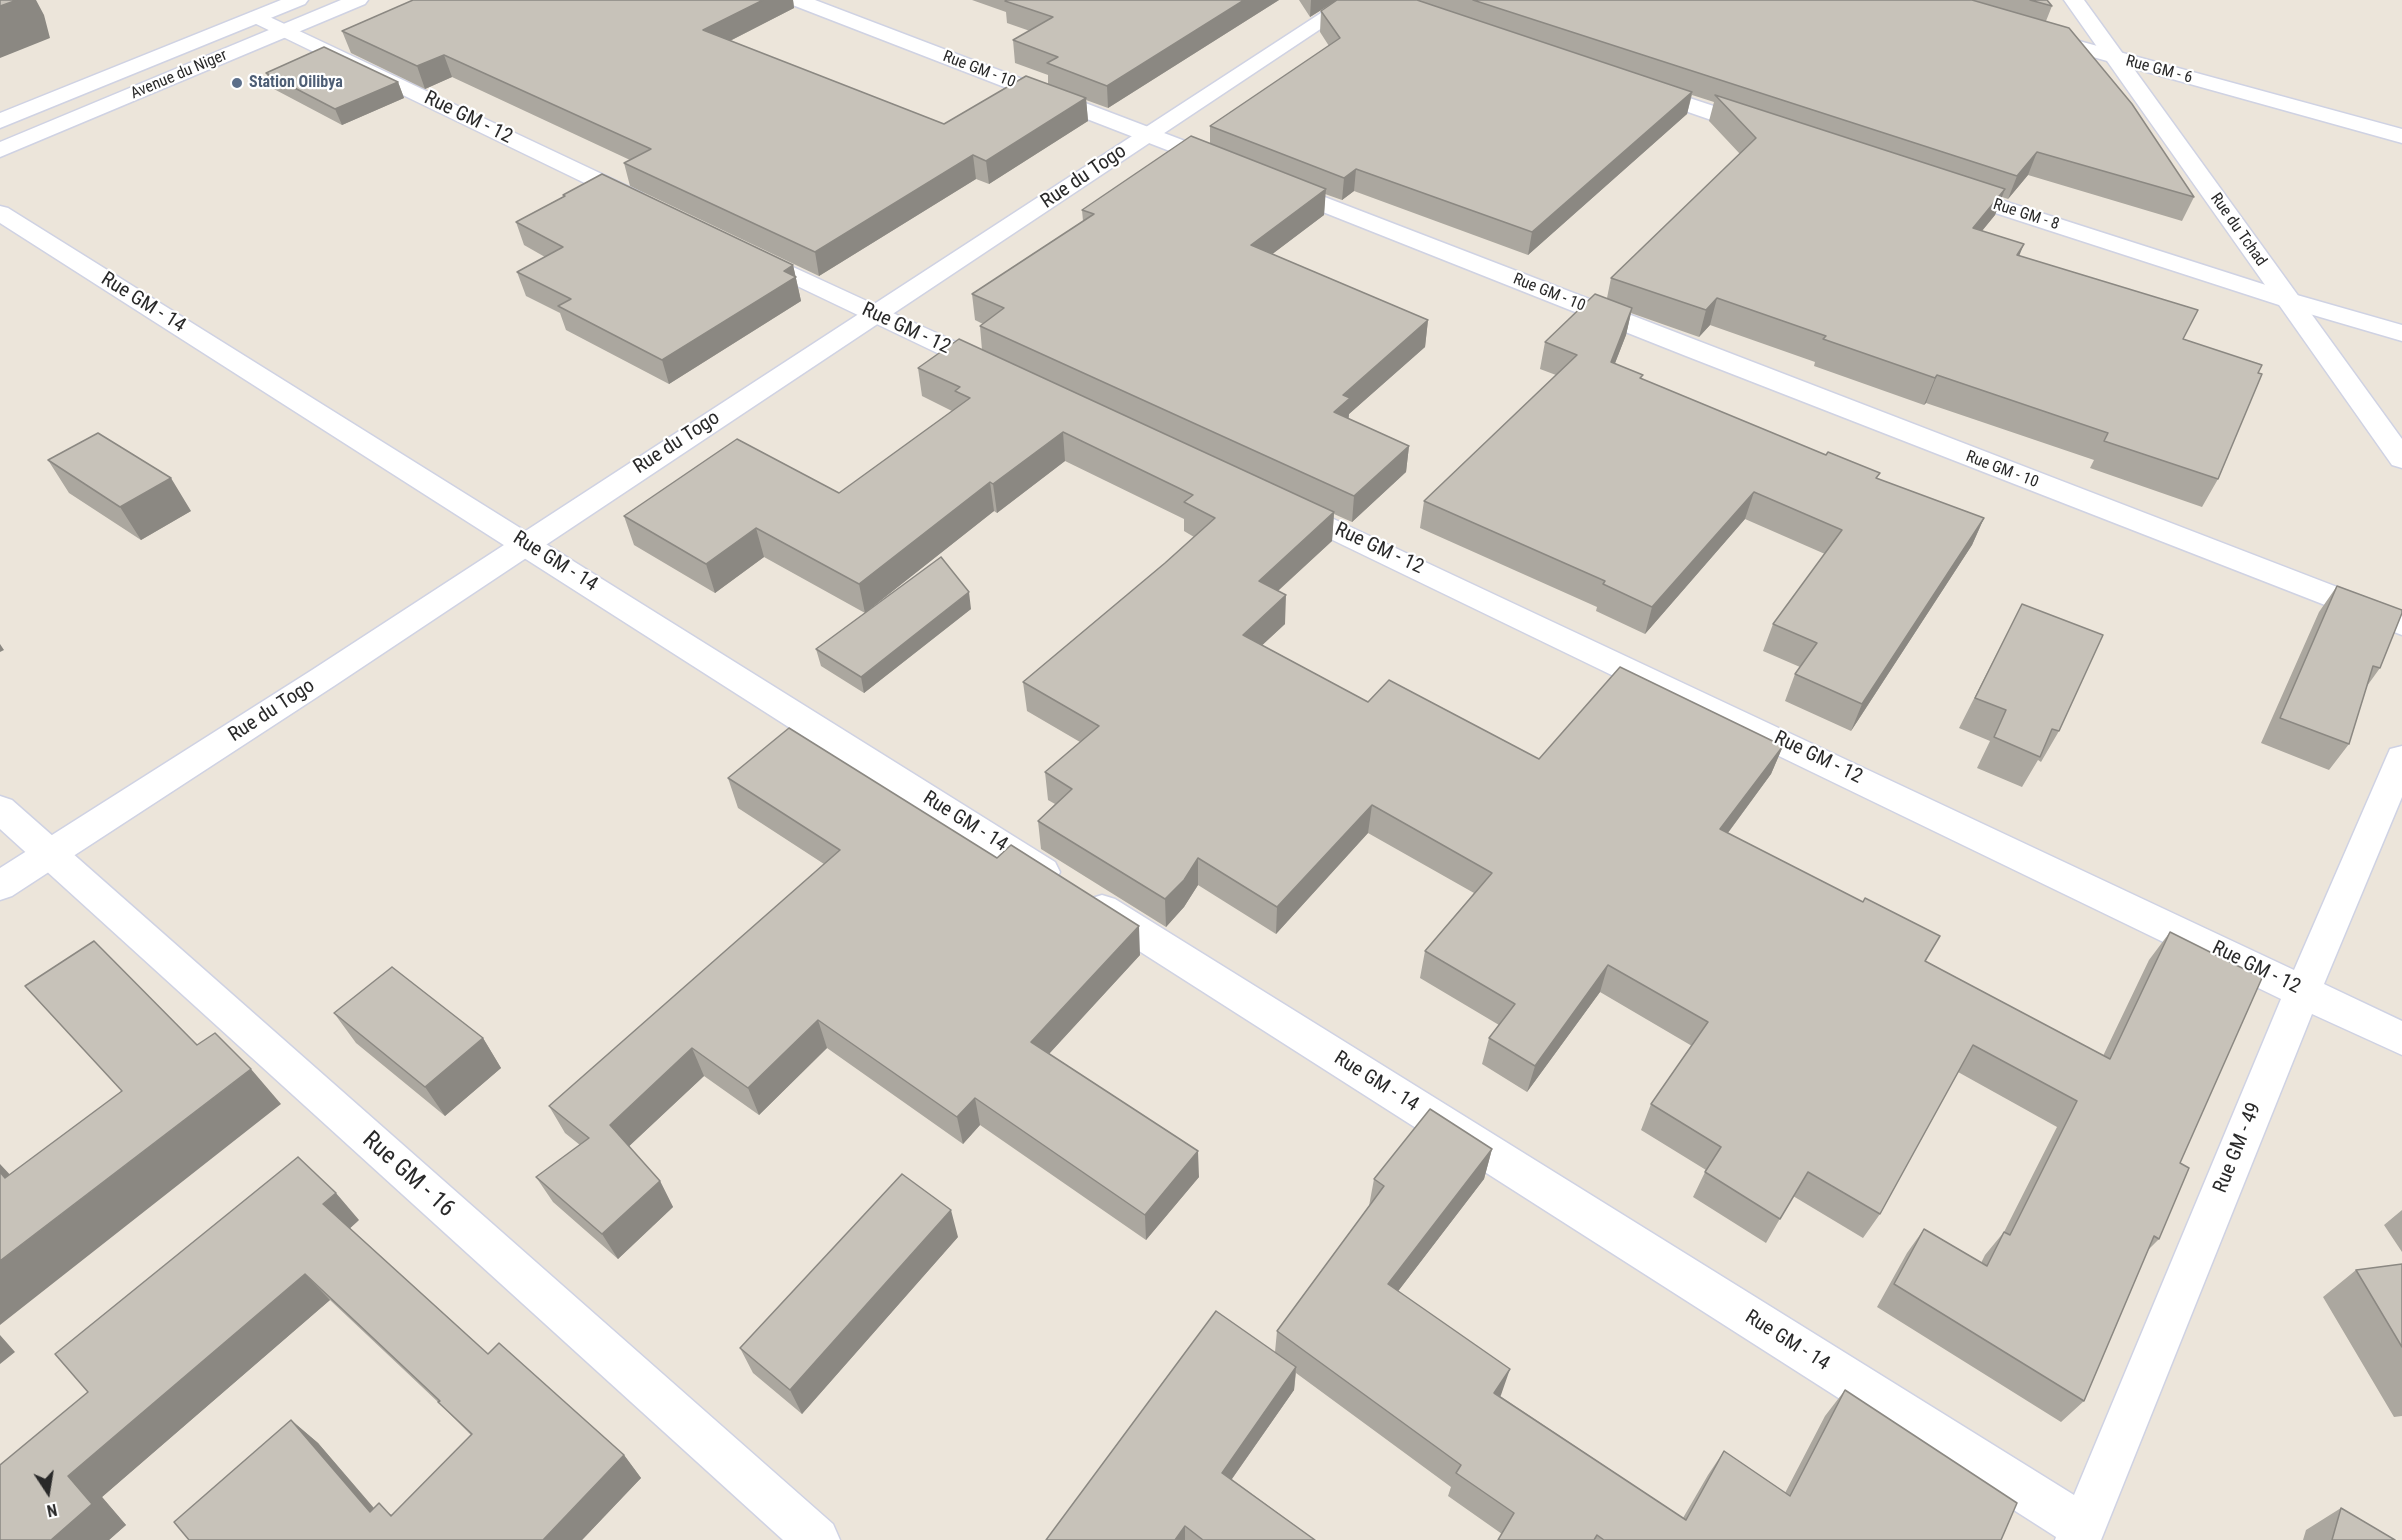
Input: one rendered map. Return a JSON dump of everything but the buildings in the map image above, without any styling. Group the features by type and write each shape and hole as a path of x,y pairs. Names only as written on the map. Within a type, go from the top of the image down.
{"street":[{"name":"Avenue du Niger","path":"0,121 298,0"},
{"name":"Avenue du Niger","path":"0,150 358,0"},
{"name":"Rue GM - 10","path":"797,0 1149,134 1695,351 2402,624"},
{"name":"Rue du Togo","path":"0,886 323,678 525,543 1354,0"},
{"name":"Rue du Tchad","path":"2074,0 2402,459"},
{"name":"Rue GM - 12","path":"257,16 660,211"},
{"name":"Rue GM - 6","path":"2028,33 2402,136"},
{"path":"1623,83 1780,135"},
{"name":"Rue GM - 8","path":"1938,187 2288,300 2402,333"},
{"name":"Rue GM - 14","path":"0,213 525,543 2081,1534"},
{"name":"Rue GM - 12","path":"735,247 1014,379"},
{"name":"Rue GM - 12","path":"1272,499 2402,1039"},
{"name":"Rue GM - 49","path":"2081,1534 2303,991 2402,758"},
{"name":"Rue GM - 16","path":"0,809 817,1540"}],"place":[{"name":"Station Oilibya","path":"237,83"}]}
